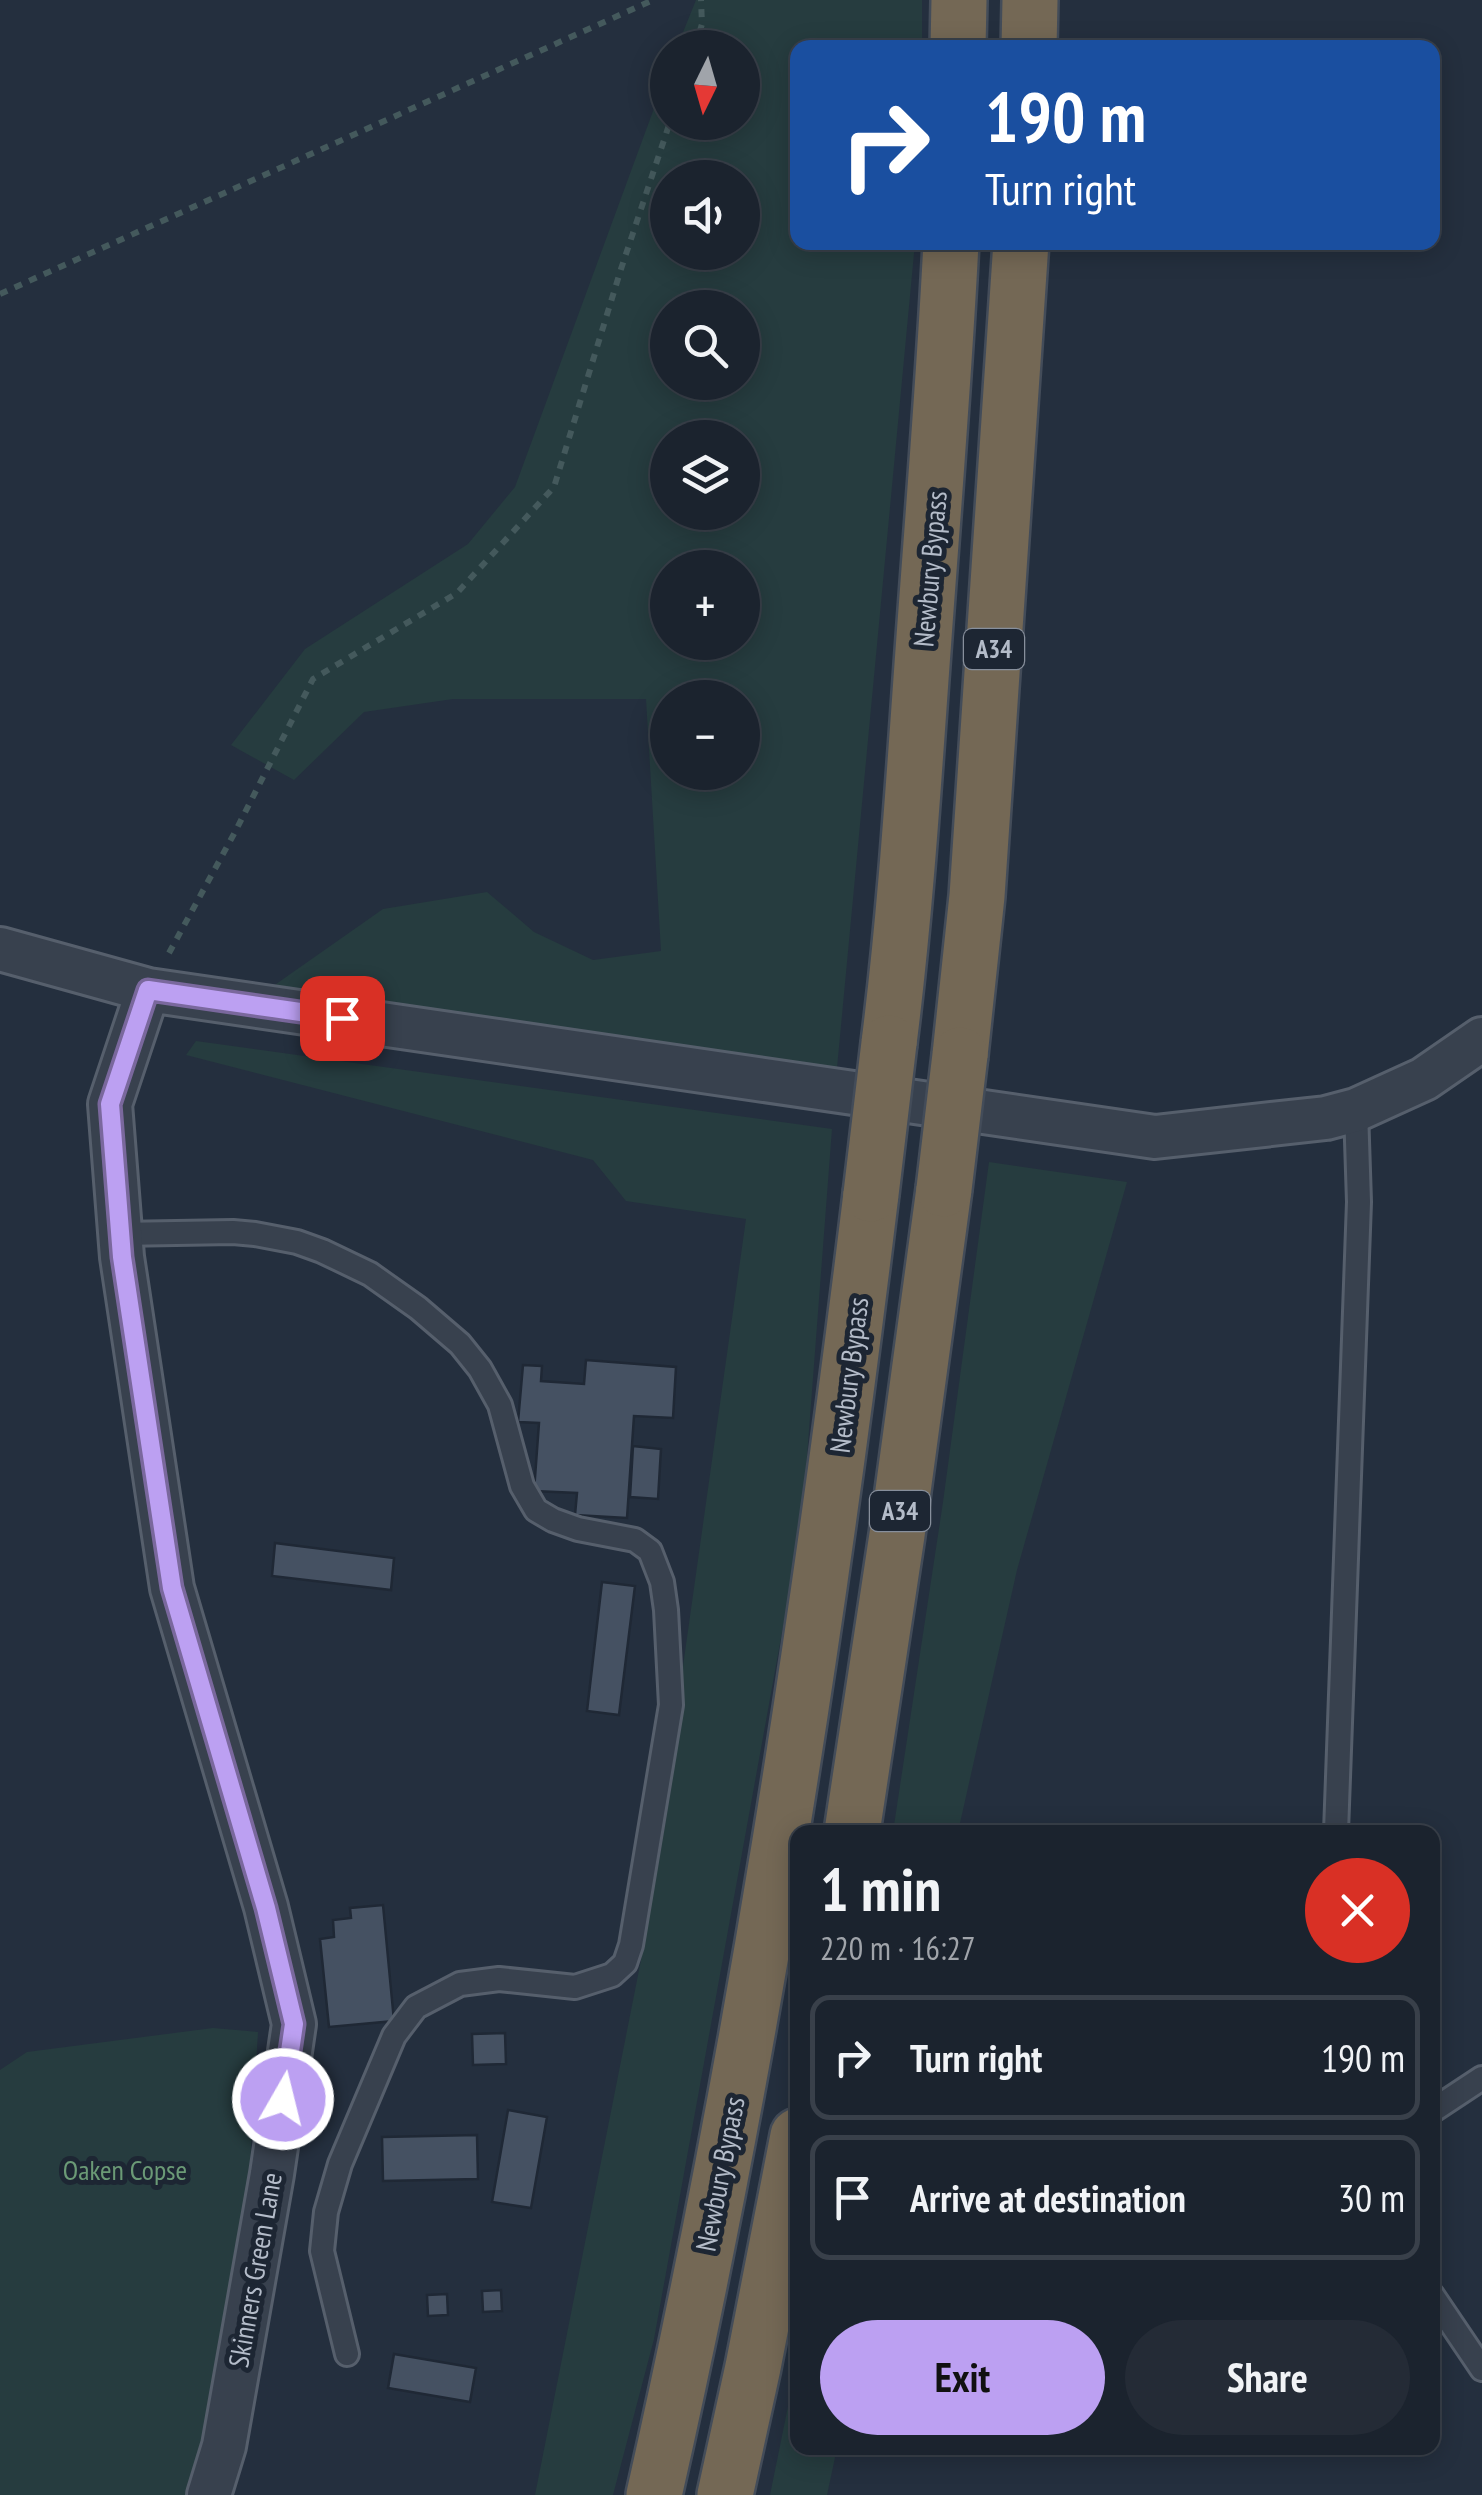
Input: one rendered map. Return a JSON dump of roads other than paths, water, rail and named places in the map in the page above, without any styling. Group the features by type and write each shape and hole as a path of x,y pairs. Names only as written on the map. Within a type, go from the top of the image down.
{"highway":[{"path":"958,40 959,0"},
{"path":"1029,40 1030,0"},
{"name":"Newbury Bypass","path":"654,2495 722,2162 775,1872 828,1531 897,982 942,415 951,250"},
{"name":"A34","path":"853,1825 944,1189 977,896 1020,250"},
{"path":"725,2495 790,2177"}],"street":[{"path":"0,949 148,990 1156,1137 1326,1118 1356,1110 1424,1079 1482,1039"},
{"name":"Skinners Green Lane","path":"148,990 110,1104 119,1234 172,1588 266,1908 294,2024 224,2446 209,2495"}],"lane":[{"path":"1336,1825 1359,1202 1356,1110"},
{"path":"119,1234 255,1234 322,1251 370,1274 418,1308 460,1344 480,1368 500,1405 522,1486 536,1510 578,1529 635,1540 650,1552 662,1582 671,1706 625,1963 612,1976 575,1988 499,1979 460,1984 416,2007 394,2036 340,2164 326,2212 322,2251 347,2354"},
{"path":"1440,2106 1482,2078"},
{"path":"1440,2307 1482,2368"}],"park label":[{"name":"Oaken Copse","path":"125,2170"}]}
